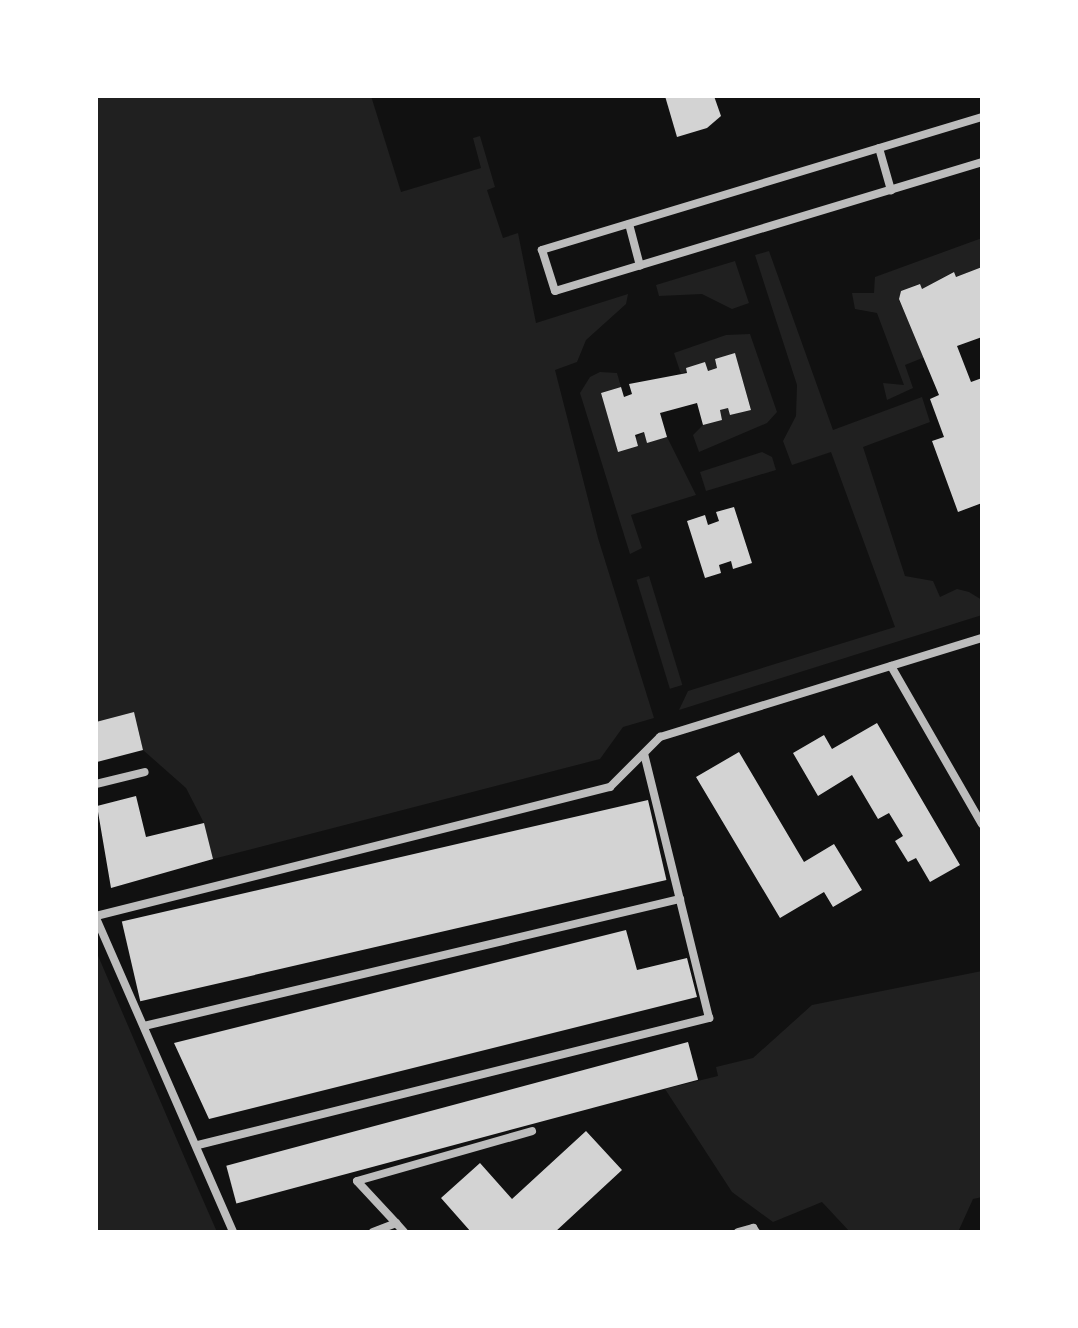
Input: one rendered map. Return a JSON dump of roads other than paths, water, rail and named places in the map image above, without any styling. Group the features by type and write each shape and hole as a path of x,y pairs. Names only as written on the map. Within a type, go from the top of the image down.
{"street":[{"path":"982,117 542,250 555,291 982,162"},
{"path":"879,148 891,190"},
{"path":"629,224 640,266"},
{"path":"233,1232 198,1145 96,917 610,787 660,737 982,638"},
{"path":"891,666 982,824"},
{"path":"198,1145 709,1018 644,754"},
{"path":"96,784 145,772"},
{"path":"144,1026 680,899"},
{"path":"404,1232 357,1181 532,1131"},
{"path":"373,1232 396,1223"},
{"path":"738,1232 753,1228 756,1232"}]}
